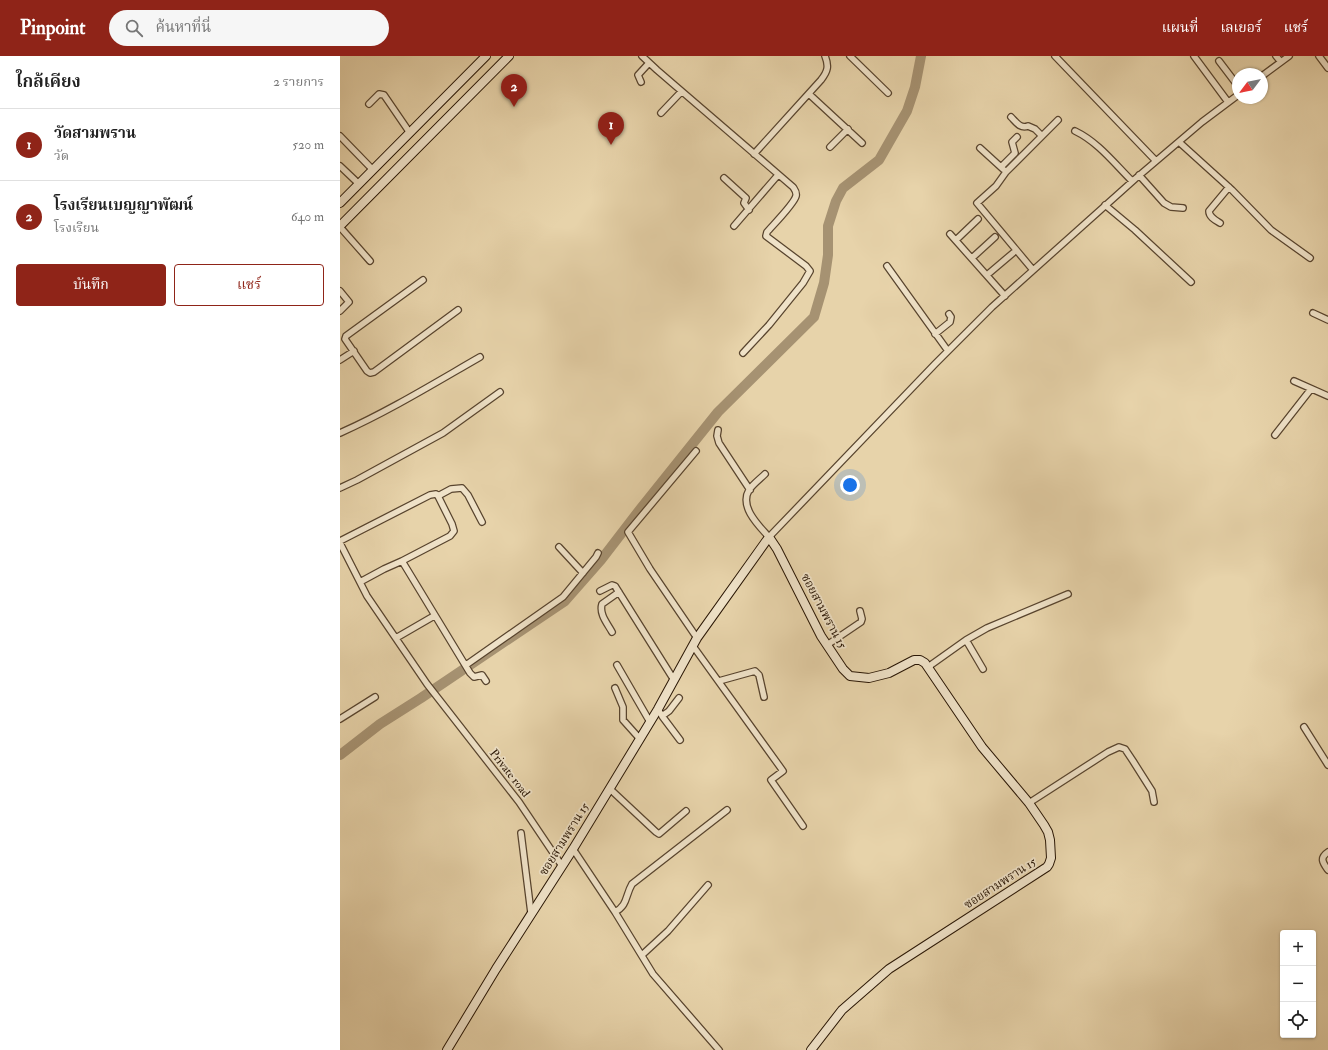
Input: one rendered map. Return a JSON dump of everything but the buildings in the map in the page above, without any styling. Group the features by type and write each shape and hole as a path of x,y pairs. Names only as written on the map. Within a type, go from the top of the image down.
{"street":[{"path":"340,203 486,56"},
{"path":"370,261 340,226 508,56"},
{"path":"642,56 796,191 796,196 767,232 766,236 806,266 810,271 803,283 769,325 743,353"},
{"path":"754,154 821,80 828,69 825,56"},
{"path":"850,56 888,93"},
{"path":"1055,56 1156,161"},
{"path":"1194,56 1228,102"},
{"path":"1276,56 1281,62"},
{"path":"1268,72 1289,56"},
{"path":"1319,56 1328,68"},
{"path":"1219,61 1232,78"},
{"path":"641,82 638,75 649,63"},
{"path":"661,113 682,92"},
{"path":"369,104 379,94 384,95 410,132"},
{"path":"809,94 862,143"},
{"path":"765,474 748,494 748,508 756,522 769,537 948,351 1005,296 1105,205 1232,99"},
{"path":"1011,117 1021,126 1028,126 1035,129 1042,136"},
{"path":"1033,270 977,204 977,202 996,186 1006,172 1058,120"},
{"path":"830,148 848,130"},
{"path":"1075,131 1086,137 1100,148 1132,182"},
{"path":"340,136 374,170"},
{"path":"1001,167 1014,153 1012,142 1017,137"},
{"path":"1179,142 1229,187 1271,230 1310,258"},
{"path":"980,148 1006,172"},
{"path":"340,166 359,184"},
{"path":"734,226 778,175"},
{"path":"1140,175 1164,203 1171,207 1183,208"},
{"path":"724,178 746,198 744,204 749,210"},
{"path":"1220,223 1209,214 1209,211 1229,187"},
{"path":"1105,205 1135,230 1191,282"},
{"path":"956,240 978,219"},
{"path":"950,234 1005,296"},
{"path":"972,258 995,237"},
{"path":"987,275 1013,252"},
{"path":"887,266 948,351"},
{"path":"423,280 347,334 345,339 367,371 370,373 374,372 458,310"},
{"path":"340,291 349,302 340,311"},
{"path":"1313,313 1328,320"},
{"path":"935,334 950,322 950,314"},
{"path":"340,360 354,351"},
{"path":"340,433 408,400 480,357"},
{"path":"1294,381 1328,396"},
{"path":"1275,435 1311,388"},
{"path":"340,488 443,433 500,392"},
{"path":"718,430 717,436 719,443 750,490"},
{"path":"696,451 632,527 628,534 697,638"},
{"path":"438,496 449,490 462,488 482,522"},
{"path":"340,542 430,495 433,494 438,496 452,524 454,532 450,536 360,582"},
{"name":"ซอยสามพราน 15","path":"447,1050 496,969 573,849 650,722 660,712 674,680 697,638 769,537 777,549 821,636 843,669 850,676 869,678 889,673 914,660 920,660 925,663 982,747 1029,803 1048,832 1051,858 1049,864 889,969 842,1010 811,1050"},
{"name":"Private road","path":"340,542 368,596 435,696 519,802 562,866"},
{"path":"559,547 583,574"},
{"path":"466,665 563,598 598,553"},
{"path":"402,561 470,673 475,678 482,675 486,681"},
{"path":"600,591 612,585 615,586 620,592 674,680"},
{"path":"612,632 602,614 601,607 602,604 620,592"},
{"path":"928,667 966,640 997,623 1068,594"},
{"path":"827,645 861,622 862,619 860,611"},
{"path":"396,638 434,616"},
{"path":"966,640 983,669"},
{"path":"693,646 783,771 771,780 803,826"},
{"path":"617,665 650,722"},
{"path":"719,681 755,671 758,675 764,697"},
{"path":"615,688 623,707 623,720 640,739"},
{"path":"340,719 375,697"},
{"path":"660,712 669,712 679,698"},
{"path":"660,712 680,740"},
{"path":"1304,727 1328,765"},
{"path":"1029,803 1108,752 1119,747 1125,749 1133,761 1152,791 1154,802"},
{"path":"610,789 659,834 686,811"},
{"path":"615,912 624,905 628,890 632,884 727,810"},
{"path":"521,833 532,913"},
{"path":"573,849 660,983 719,1050"},
{"path":"1328,852 1322,858 1322,862 1328,870"},
{"path":"642,956 668,931 708,885"}],"waterway":[{"path":"340,755 380,724 565,601 601,560 718,412 814,317 824,283 828,255 828,226 836,201 843,188 879,160 907,111 915,87 921,56"}],"place":[{"name":"โรงเรียนเบญญาพัฒน์","path":"514,107"},
{"name":"วัดสามพราน","path":"611,145"}]}
